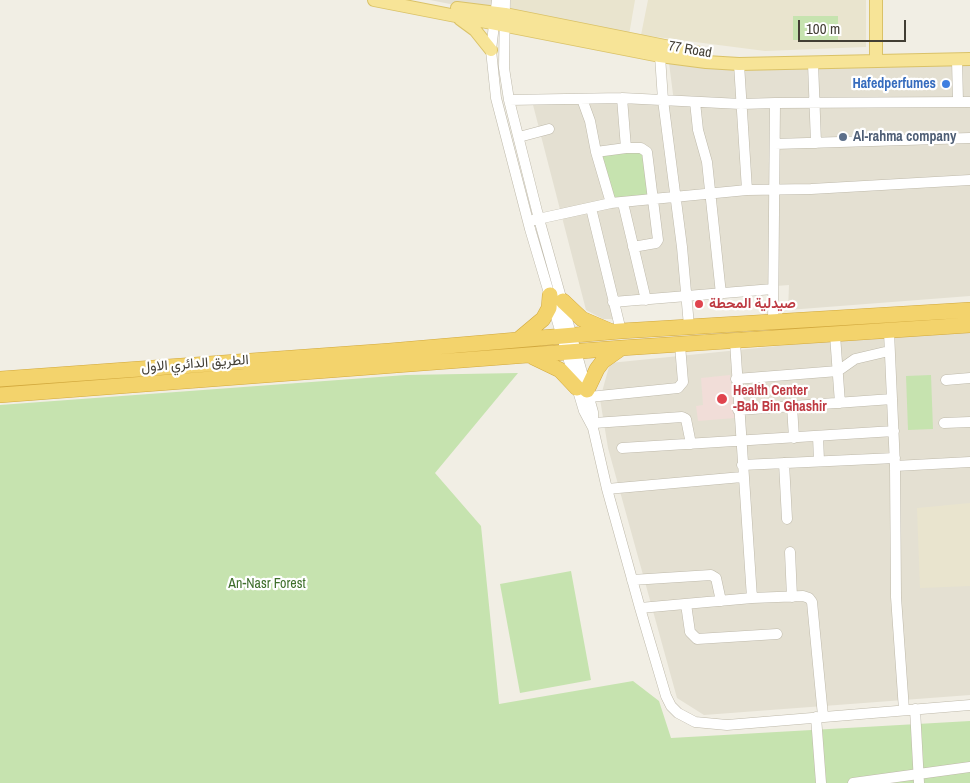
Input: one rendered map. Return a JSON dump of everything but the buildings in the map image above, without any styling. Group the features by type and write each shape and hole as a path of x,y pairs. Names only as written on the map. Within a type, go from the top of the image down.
{"highway":[{"path":"518,340 543,319 557,298 582,318 617,331"},
{"path":"388,358 518,340 617,331 970,310"},
{"path":"388,358 529,356 970,325"},
{"path":"529,356 560,370 584,391 603,361 622,348"},
{"name":"الطريق الدائري الاول","path":"0,379 388,358"},
{"name":"الطريق الدائري الاول","path":"0,395 388,358"}],"main road":[{"path":"374,0 456,16 500,19 660,56 740,64 813,63 876,57 964,59"},
{"name":"77 Road","path":"414,0 500,19 721,56 876,57 970,50"},
{"path":"876,0 876,57"},
{"path":"456,16 475,30 491,50"}],"street":[{"path":"497,0 509,100 519,137 534,220"},
{"path":"506,0 491,50 496,98 584,391 607,489 666,696 678,713 687,718 703,724 727,725 970,705"},
{"path":"660,56 663,100 677,199 689,326"},
{"path":"958,102 964,59"},
{"path":"813,63 816,143"},
{"path":"740,64 746,190"},
{"path":"509,100 622,98 742,104 814,105 970,102"},
{"path":"622,98 626,148"},
{"path":"582,99 590,121 596,152 611,204"},
{"path":"695,102 698,130 706,152 721,294"},
{"path":"773,323 775,104"},
{"path":"519,137 549,129"},
{"path":"775,144 970,138"},
{"path":"596,152 626,148 641,148 647,152 658,242 633,247"},
{"path":"534,220 611,204 677,199 746,190 775,188 811,189 970,180"},
{"path":"623,203 646,300"},
{"path":"591,208 613,302 617,331"},
{"path":"613,302 773,289"},
{"path":"888,332 895,462 896,597 919,779"},
{"path":"835,335 840,403"},
{"path":"735,342 742,476 752,598"},
{"path":"584,391 678,388 683,382 680,345"},
{"path":"736,379 838,371 855,359 890,351"},
{"path":"946,380 970,378"},
{"path":"584,391 585,416 593,425"},
{"path":"738,410 892,399"},
{"path":"792,406 794,438"},
{"path":"593,425 682,417 686,420 691,444"},
{"path":"944,423 970,422"},
{"path":"622,448 894,432"},
{"path":"818,436 819,461"},
{"path":"742,465 819,461 970,462"},
{"path":"784,463 786,519"},
{"path":"607,489 742,476"},
{"path":"790,552 792,596"},
{"path":"632,580 711,575 716,578 721,601"},
{"path":"640,608 752,598 792,596 809,598 812,602 820,717 821,783"},
{"path":"686,604 690,632 697,639 777,634"},
{"path":"853,783 919,779 970,767"}],"shaded area":[{"path":"430,0 496,0 495,13"},
{"path":"511,0 635,0 629,35 511,11"},
{"path":"648,0 866,0 866,47 765,51 641,35"},
{"path":"669,63 970,63 970,296 788,310 789,285 611,299 615,319 603,319 586,310 532,101 674,102"},
{"path":"970,332 970,695 704,715 677,698 608,448 600,399 610,363 847,339"},
{"path":"730,375 735,418 698,421 696,406 703,405 701,378"},
{"path":"970,503 970,586 920,588 917,508"}],"green space":[{"path":"793,16 838,16 838,40 793,40"},
{"path":"642,152 650,194 612,200 598,155"},
{"name":"An-Nasr Forest","path":"518,373 435,473 481,526 499,704 633,681 659,701 671,738 970,721 970,783 0,783 0,405 406,375"},
{"path":"931,375 933,429 908,430 906,376"},
{"path":"571,571 591,680 520,693 500,584"}],"place":[{"name":"Hafedperfumes","path":"946,84"},
{"name":"Al-rahma company","path":"843,137"},
{"name":"صيدلية المحطة","path":"699,304"},
{"name":"Health Center -Bab Bin Ghashir","path":"722,399"}]}
